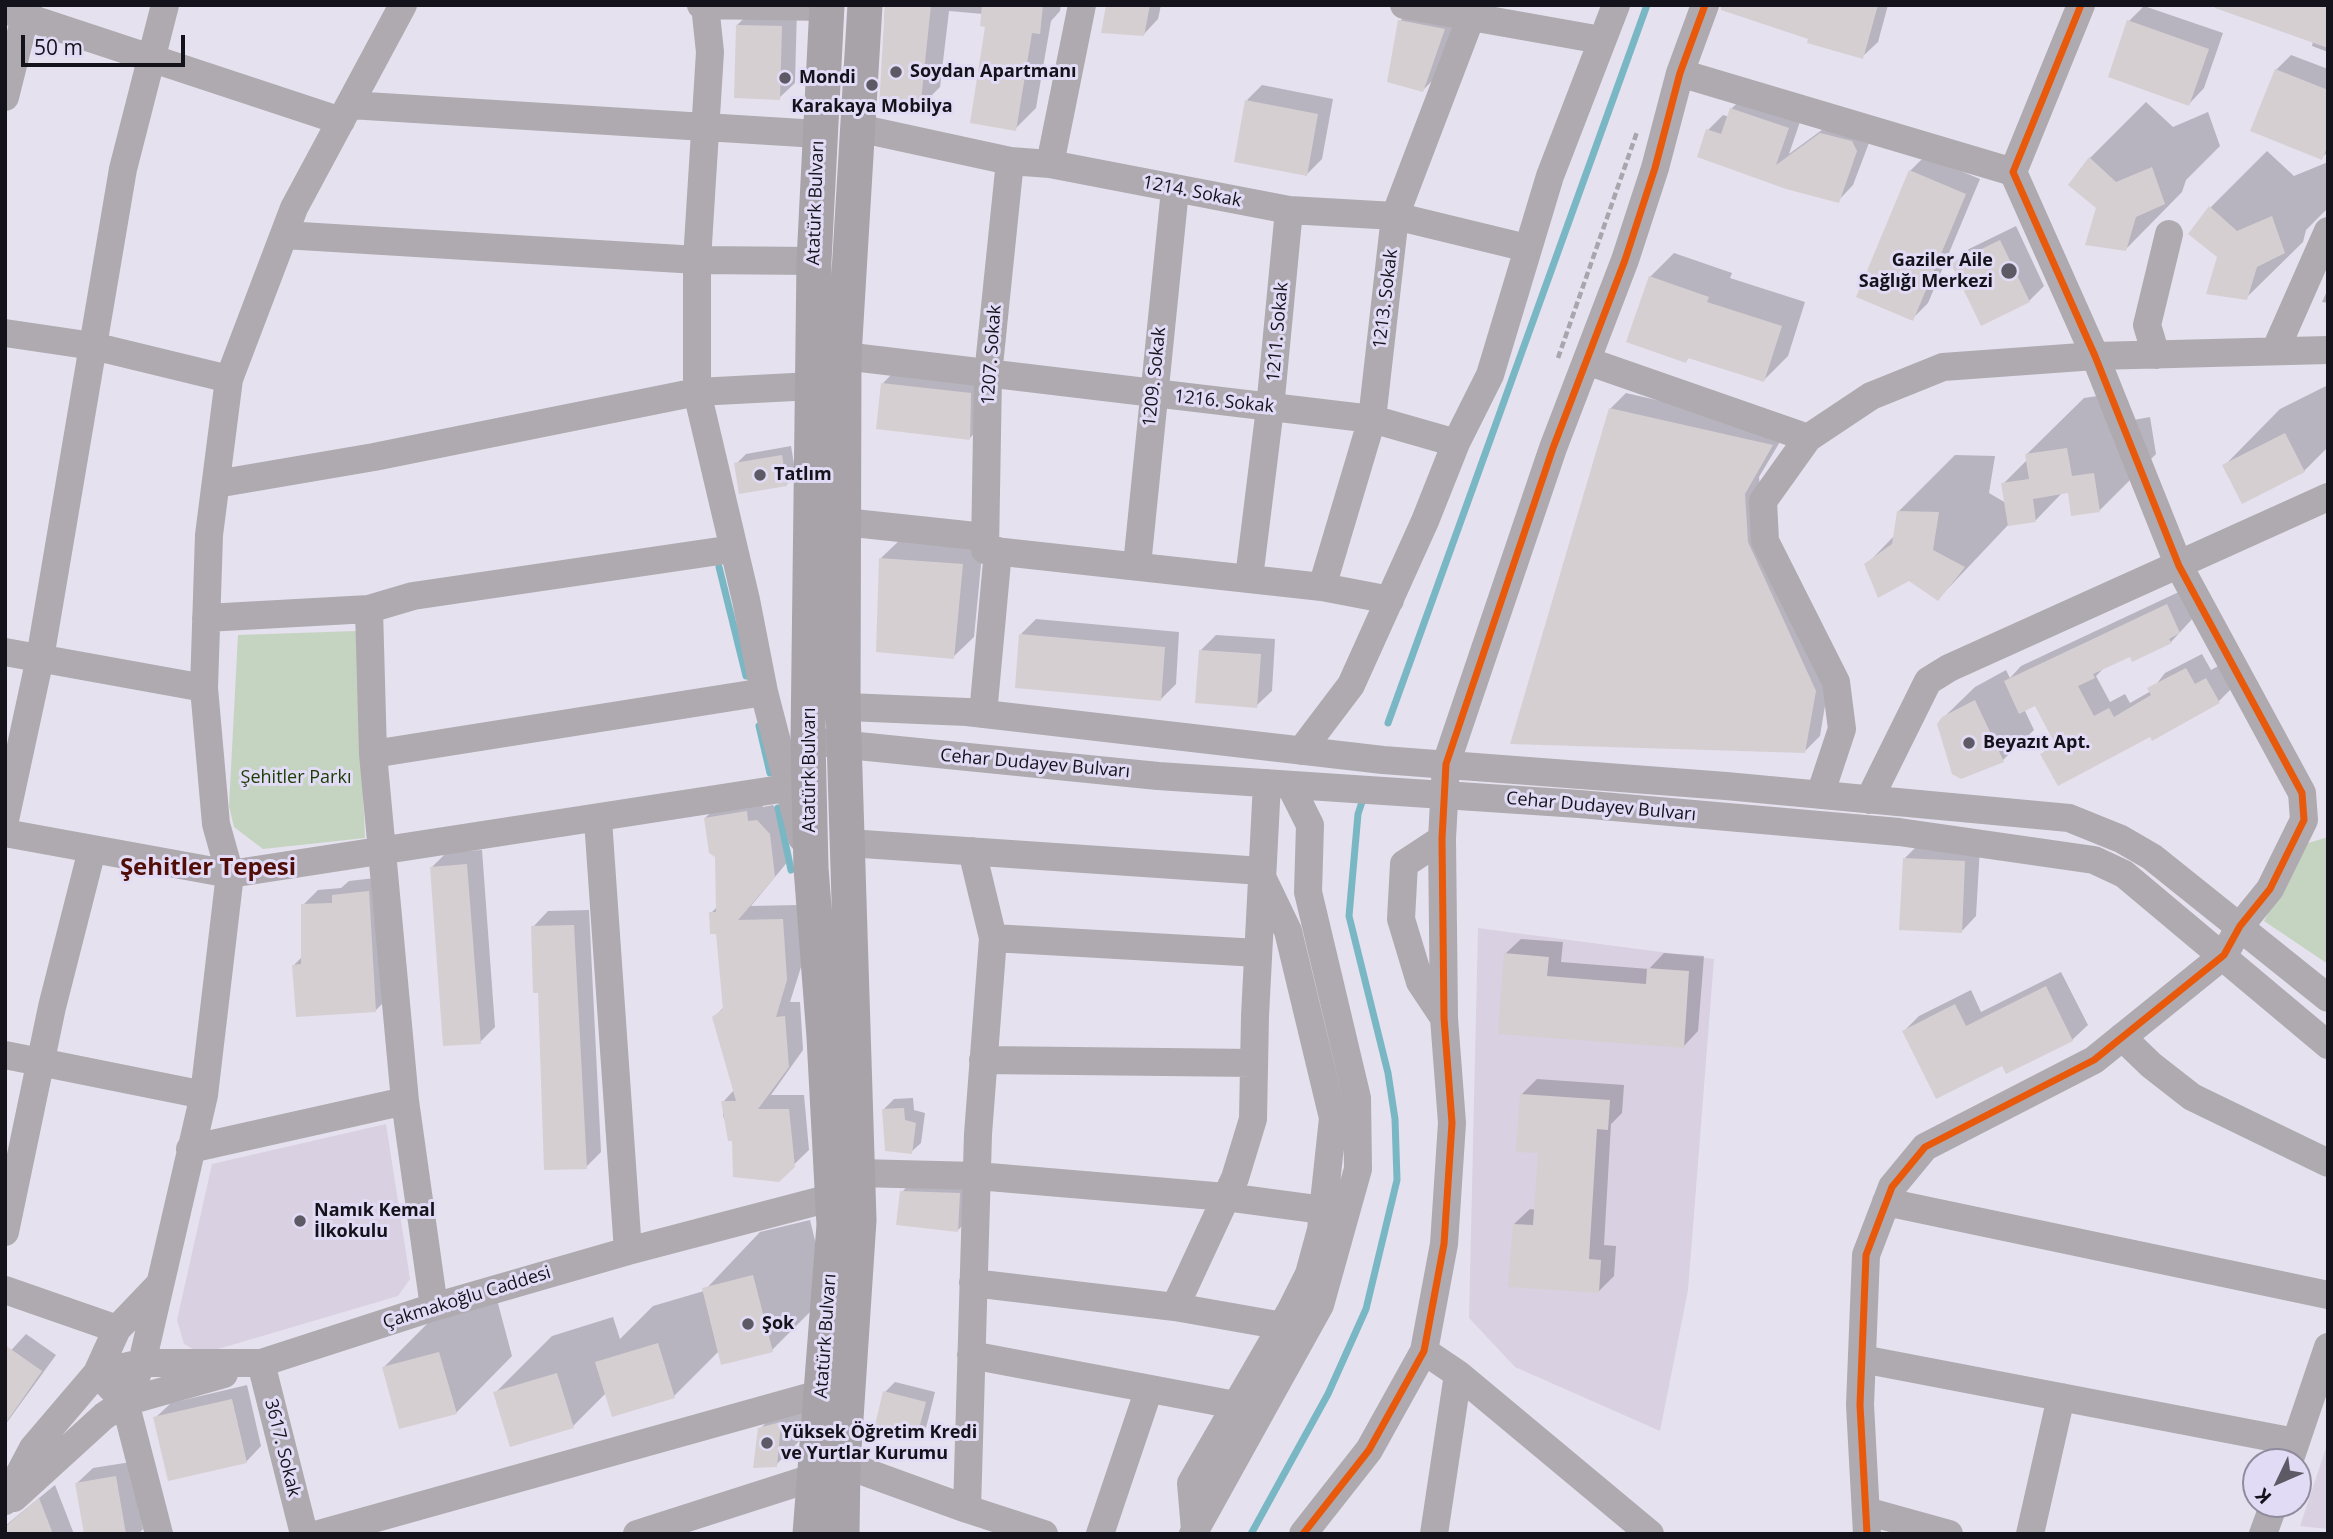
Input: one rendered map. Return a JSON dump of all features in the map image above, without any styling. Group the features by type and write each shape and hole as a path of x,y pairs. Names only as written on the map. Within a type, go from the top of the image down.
{"main road":[{"name":"Atatürk Bulvarı","path":"810,1534 824,1477 859,1220 846,1185 811,868 808,741 827,706 844,523 844,356 865,5"},
{"name":"Atatürk Bulvarı","path":"827,6 818,134 813,386 827,706 846,747 846,1185 823,1393 824,1477 842,1534"}],"street":[{"path":"5,820 40,658 123,169 164,5"},
{"path":"811,868 787,788 764,692 746,600 697,391 696,260 710,52 704,5 827,6"},
{"path":"1050,164 1082,5"},
{"path":"1404,5 1601,40"},
{"path":"1301,751 1351,685 1456,443 1490,375 1527,248 1616,5"},
{"path":"1303,1534 1368,1450 1424,1351 1444,1244 1452,1123 1444,1018 1442,839 1446,764 1553,449 1656,168 1680,74 1705,5"},
{"path":"1949,1534 1867,1523 1860,1405 1866,1255 1892,1187 1925,1147 2094,1060 2224,955 2240,926 2270,889 2316,818 2179,566 2095,356 2013,172 2081,5"},
{"path":"125,1402 142,1363 204,1095 230,874 216,824 204,688 209,535 229,379 294,208 398,6"},
{"path":"5,97 19,11 149,60 345,113 818,134"},
{"name":"1213. Sokak","path":"1322,587 1371,419 1395,216 1471,17"},
{"path":"1680,74 2013,172"},
{"name":"1214. Sokak","path":"858,128 1010,161 1050,164 1289,210 1395,216 1527,248"},
{"name":"1207. Sokak","path":"983,714 990,546 988,375 1010,161"},
{"name":"1209. Sokak","path":"1137,565 1175,190"},
{"name":"1211. Sokak","path":"1249,578 1270,408 1289,210"},
{"path":"2275,351 2328,231"},
{"path":"2156,355 2147,326 2169,234"},
{"path":"284,235 696,260 814,261"},
{"path":"5,333 93,346 229,379"},
{"path":"1820,795 1842,729 1836,682 1765,541 1763,501 1808,438 1871,396 1943,367 2095,356 2328,350"},
{"name":"1216. Sokak","path":"844,356 1371,419 1456,443"},
{"path":"1587,361 1808,438"},
{"path":"216,484 374,457 697,391 813,386"},
{"path":"1869,800 1928,681 1949,668 2328,497"},
{"path":"844,523 990,546 1322,587 1390,600"},
{"path":"206,618 369,609 413,596 733,549"},
{"path":"369,609 373,754 405,1101 435,1307"},
{"path":"5,652 204,688"},
{"path":"373,754 764,692"},
{"name":"Cehar Dudayev Bulvarı","path":"827,706 983,714 1301,751 2069,818 2121,839 2152,857 2328,998"},
{"name":"Cehar Dudayev Bulvarı","path":"808,741 846,747 1278,784 1899,832 2094,860 2124,874 2224,955 2328,1045"},
{"path":"1175,1307 1226,1197 1253,1119 1262,874 1278,784"},
{"path":"1278,784 1310,825 1308,892 1357,1098 1358,1169 1320,1304 1294,1328"},
{"path":"5,833 230,874 598,820 787,788"},
{"path":"598,820 628,1251"},
{"path":"1442,839 1404,864 1401,919 1420,982 1444,1018"},
{"path":"848,843 1262,874"},
{"path":"5,1232 40,1062 92,850"},
{"path":"967,1509 977,1176 993,938 972,851"},
{"path":"1194,1532 1191,1483 1249,1408 1294,1328 1321,1230 1333,1118 1288,930 1262,874"},
{"path":"993,938 1258,953"},
{"path":"2122,1037 2151,1065 2192,1097 2328,1163"},
{"path":"5,1055 204,1095"},
{"path":"984,1060 1254,1063"},
{"path":"190,1149 405,1101"},
{"name":"Çakmakoğlu Caddesi","path":"97,1373 142,1363 261,1363 435,1307 846,1185 977,1176 1226,1197 1323,1210"},
{"path":"1886,1202 2328,1295"},
{"path":"5,1504 33,1448 97,1373 117,1329 162,1282"},
{"path":"974,1283 1175,1307 1294,1328"},
{"path":"5,1290 117,1329"},
{"path":"2293,1448 2328,1347"},
{"path":"1424,1351 1458,1374 1650,1534"},
{"path":"971,1355 1249,1408"},
{"path":"1862,1359 2061,1397 2275,1448"},
{"path":"5,1504 104,1416 125,1402 261,1363"},
{"name":"3617. Sokak","path":"261,1363 304,1534"},
{"path":"97,1373 125,1402 159,1534"},
{"path":"1434,1534 1458,1374"},
{"path":"1100,1534 1149,1389"},
{"path":"319,1534 823,1393"},
{"path":"2029,1534 2061,1397"},
{"path":"796,1534 824,1477"},
{"path":"637,1534 824,1477 967,1509 1044,1534"}],"shaded area":[{"path":"1478,928 1714,959 1688,1290 1660,1431 1515,1367 1469,1318"},
{"name":"Namık Kemal İlkokulu","path":"386,1124 410,1279 398,1296 201,1354 184,1344 177,1320 212,1164"},
{"path":"2328,1442 2328,1529 2300,1526 2303,1518 2312,1518 2312,1490"}],"green space":[{"name":"Şehitler Parkı","path":"356,631 365,838 263,849 234,827 229,806 238,635"},
{"path":"2328,837 2328,964 2264,921 2305,844"}],"building":[{"name":"Soydan Apartmanı","path":"885,5 931,5 920,110 879,106"},
{"path":"982,5 1043,5 1040,34 1032,33 1016,131 970,123 985,27 980,26"},
{"path":"1106,5 1150,5 1144,36 1101,33"},
{"path":"1721,5 1878,5 1863,59 1807,43 1808,39 1721,10"},
{"path":"2215,5 2328,5 2328,48 2215,8"},
{"path":"1398,20 1445,29 1423,92 1387,82"},
{"path":"2127,20 2209,49 2189,106 2108,77"},
{"path":"736,25 782,26 780,100 734,98"},
{"path":"2275,69 2328,90 2328,145 2322,160 2250,131"},
{"path":"1245,100 1318,114 1307,176 1234,162"},
{"path":"1730,108 1789,128 1776,165 1820,133 1852,141 1857,151 1839,203 1786,189 1697,157 1706,129 1721,134"},
{"path":"2089,157 2116,182 2152,167 2165,204 2136,217 2126,251 2085,245 2096,208 2068,185"},
{"path":"1909,170 1966,194 1913,321 1856,297"},
{"path":"2209,206 2237,231 2272,216 2285,253 2257,267 2247,300 2206,294 2217,257 2188,234"},
{"path":"2000,240 2030,302 1981,326 1951,264"},
{"path":"1649,276 1709,297 1707,302 1782,326 1764,382 1688,358 1686,363 1626,342"},
{"path":"881,383 971,393 970,440 876,429"},
{"path":"1609,408 1773,445 1745,494 1748,542 1816,691 1805,753 1510,744"},
{"path":"2285,433 2305,472 2242,504 2222,465"},
{"path":"2067,448 2072,476 2094,473 2100,512 2071,516 2068,493 2033,499 2036,522 2008,526 2001,483 2029,479 2025,454"},
{"name":"Tatlım","path":"782,455 787,486 739,494 734,463"},
{"path":"1897,511 1939,512 1933,550 1965,567 1938,601 1909,581 1878,598 1864,564 1892,544"},
{"path":"879,558 963,564 954,659 876,652"},
{"path":"2167,604 2180,633 2169,639 2172,643 2132,662 2130,657 2093,674 2095,678 2078,686 2094,716 2109,708 2114,717 2151,695 2147,688 2186,668 2195,684 2206,678 2220,703 2152,741 2150,737 2058,786 2040,754 2056,746 2035,706 2019,714 2004,681"},
{"path":"1019,634 1165,647 1161,701 1015,688"},
{"path":"1199,650 1261,654 1257,708 1195,703"},
{"name":"Beyazıt Apt.","path":"1975,700 2004,762 1961,779 1952,774 1937,724 1942,717"},
{"path":"747,811 748,821 757,820 770,834 775,877 738,920 783,919 787,980 776,1017 785,1016 789,1067 758,1109 789,1109 795,1167 779,1182 733,1177 732,1141 728,1141 721,1101 736,1101 712,1017 723,1009 716,934 710,934 709,912 716,912 715,857 709,853 704,818"},
{"path":"1903,858 1965,861 1962,933 1899,930"},
{"path":"467,864 481,1044 443,1046 430,867"},
{"path":"369,891 376,1012 296,1017 292,965 301,964 301,904 332,903 332,895"},
{"path":"574,925 587,1169 544,1170 538,993 533,993 531,926"},
{"path":"1504,953 1549,957 1547,976 1646,984 1647,968 1689,971 1684,1048 1498,1034"},
{"path":"2046,986 2073,1041 2006,1074 2002,1066 1936,1099 1902,1031 1955,1004 1966,1026"},
{"path":"1520,1094 1610,1100 1608,1130 1597,1129 1589,1259 1601,1260 1599,1293 1508,1287 1513,1224 1533,1225 1538,1153 1516,1152"},
{"path":"904,1108 905,1120 916,1123 912,1154 885,1151 882,1109"},
{"path":"900,1191 960,1193 958,1232 896,1225"},
{"path":"753,1275 773,1352 721,1365 702,1288"},
{"path":"658,1343 675,1398 612,1417 595,1362"},
{"path":"5,1345 42,1371 5,1424"},
{"path":"439,1352 457,1414 399,1429 382,1367"},
{"path":"557,1373 574,1428 510,1447 493,1392"},
{"path":"883,1391 926,1402 916,1440 874,1429"},
{"path":"232,1399 247,1463 168,1481 153,1417"},
{"name":"Yüksek Öğretim Kredi ve Yurtlar Kurumu","path":"781,1422 777,1467 753,1468 758,1428"},
{"path":"116,1476 126,1534 84,1534 75,1483"},
{"path":"39,1498 53,1534 5,1534 5,1527"}],"waterway":[{"path":"1388,723 1647,5"},
{"path":"719,567 746,676"},
{"path":"759,726 770,773"},
{"path":"1251,1534 1328,1394 1366,1309 1397,1180 1395,1119 1388,1073 1349,916 1358,814 1362,802"},
{"path":"778,808 791,870"}],"cycle path":[{"path":"1303,1534 1369,1450 1424,1351 1444,1244 1452,1123 1444,1018 1442,839 1446,764 1553,448 1625,260 1655,168 1680,73 1705,5"},
{"path":"1867,1534 1860,1405 1866,1255 1892,1187 1925,1147 2094,1060 2224,955 2240,926 2270,889 2304,820 2302,793 2179,566 2095,356 2013,172 2081,5"}],"place":[{"name":"Soydan Apartmanı","path":"896,72"},
{"name":"Mondi","path":"785,78"},
{"name":"Karakaya Mobilya","path":"872,85"},
{"name":"Gaziler Aile Sağlığı Merkezi","path":"2009,271"},
{"name":"Tatlım","path":"760,475"},
{"name":"Beyazıt Apt.","path":"1969,743"},
{"name":"Namık Kemal İlkokulu","path":"300,1221"},
{"name":"Şok","path":"748,1324"},
{"name":"Yüksek Öğretim Kredi ve Yurtlar Kurumu","path":"767,1443"}],"district":[{"name":"Şehitler Tepesi","path":"208,868"}]}
